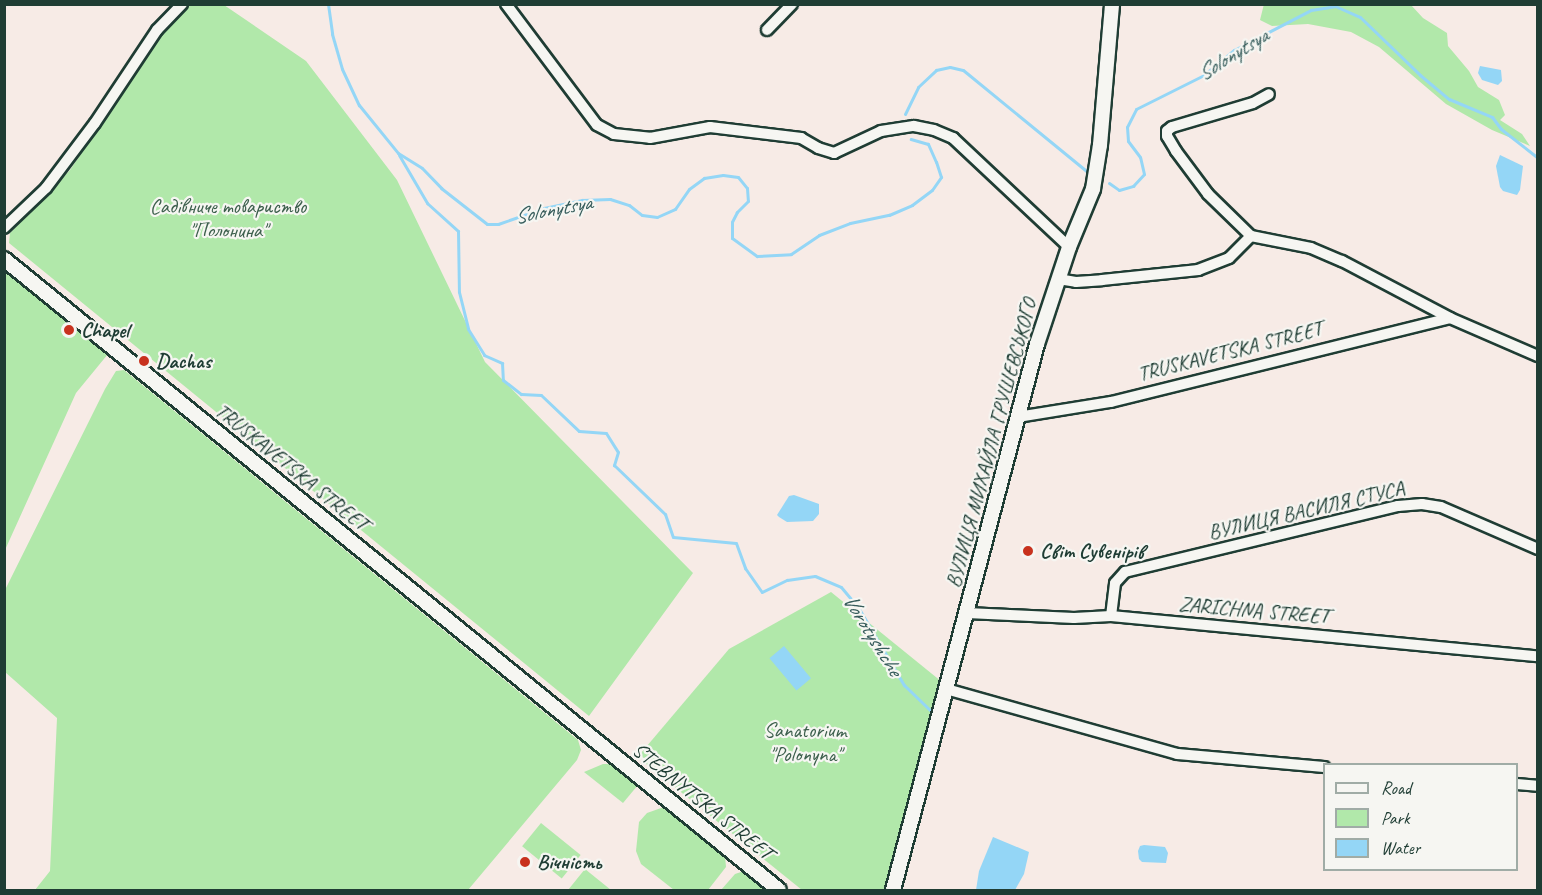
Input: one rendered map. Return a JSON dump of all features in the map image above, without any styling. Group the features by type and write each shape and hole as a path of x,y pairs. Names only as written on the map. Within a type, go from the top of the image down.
{"street":[{"path":"4,228 46,188 95,123 157,30 182,4"},
{"path":"506,4 597,126 614,134 650,138 710,127 801,138 818,148 834,153 881,131 914,126 934,130 953,138 1069,247"},
{"path":"767,30 792,4"},
{"name":"ВУЛИЦЯ МИХАЙЛА ГРУШЕВСЬКОГО","path":"893,891 1018,417 1058,279 1093,189 1098,166 1112,4"},
{"path":"1269,94 1253,103 1172,126 1167,131 1167,136 1176,151 1208,194 1251,236 1311,248 1342,261 1450,318 1538,356"},
{"path":"1058,279 1093,280 1198,270 1229,258 1251,236"},
{"name":"TRUSKAVETSKA STREET","path":"4,259 599,745"},
{"name":"TRUSKAVETSKA STREET","path":"1018,417 1111,402 1450,318"},
{"name":"ВУЛИЦЯ ВАСИЛЯ СТУСА","path":"1111,616 1115,583 1125,572 1398,506 1422,504 1442,507 1538,549"},
{"name":"ZARICHNA STREET","path":"968,613 1074,618 1111,616 1538,656"},
{"path":"946,688 1177,754 1323,767"},
{"name":"STEBNYTSKA STREET","path":"599,745 779,891"},
{"path":"1518,784 1538,786"}],"green space":[{"path":"1264,4 1411,5 1423,18 1447,33 1448,46 1469,71 1478,87 1499,100 1505,115 1500,120 1522,134 1530,146 1492,130 1446,104 1379,47 1351,32 1308,24 1272,26 1260,20"},
{"name":"Садівниче товариство \"Полонина\"","path":"190,5 224,5 306,61 397,180 485,362 693,573 589,716 9,243 10,233 70,170 166,27"},
{"path":"5,271 108,354 76,393 5,550"},
{"path":"124,370 578,740 581,750 577,760 468,890 35,890 50,871 57,718 5,672 5,590 105,389 116,371"},
{"name":"Sanatorium \"Polonyna\"","path":"831,592 942,682 887,890 802,890 645,763 641,753 729,649"},
{"path":"603,764 612,764 638,785 623,803 584,772"},
{"path":"664,807 725,856 726,867 708,890 674,890 641,864 636,851 639,822 647,813"},
{"path":"541,823 581,855 562,878 522,846"},
{"path":"585,869 611,890 568,890"},
{"path":"744,871 768,890 721,890 735,874"}],"water":[{"path":"1480,66 1501,70 1502,81 1498,85 1482,80 1478,73"},
{"path":"1500,155 1523,166 1520,190 1517,195 1503,191 1500,187 1496,166"},
{"path":"794,495 819,504 819,514 813,521 787,522 777,515 789,496"},
{"path":"784,646 811,678 796,690 769,658"},
{"path":"993,837 1029,852 1024,874 1015,890 976,890 979,871"},
{"path":"1140,846 1165,847 1168,853 1166,863 1142,862 1138,851"}],"waterway":[{"name":"Solonytsya","path":"328,4 332,34 342,69 359,105 398,153 422,168 441,188 487,224 498,224 544,208 582,200 610,199 629,205 642,215 657,217 675,209 689,189 704,178 723,175 738,177 747,188 748,201 737,212 732,222 732,238 757,256 791,254 819,235 850,223 889,215 912,205 932,190 941,177 936,162 928,144 911,139"},
{"name":"Solonytsya","path":"1109,183 1119,190 1133,186 1144,174 1140,157 1128,141 1127,127 1136,109 1204,75 1234,50 1311,10 1335,6 1360,17 1420,75 1449,99 1492,117 1501,129 1538,158"},
{"name":"Solonytsya","path":"905,114 918,87 936,70 950,67 963,70 1089,173"},
{"name":"Vorotyshche","path":"399,155 427,203 458,231 459,292 468,329 484,355 502,363 503,380 521,394 541,395 579,431 606,433 618,452 614,465 665,514 673,537 736,543 745,568 762,592 787,580 815,576 841,587 858,607 904,685 930,710"}],"place":[{"name":"Chapel","path":"69,330"},
{"name":"Dachas","path":"144,361"},
{"name":"Світ Сувенірів","path":"1028,551"},
{"name":"Вічність","path":"525,862"}]}
